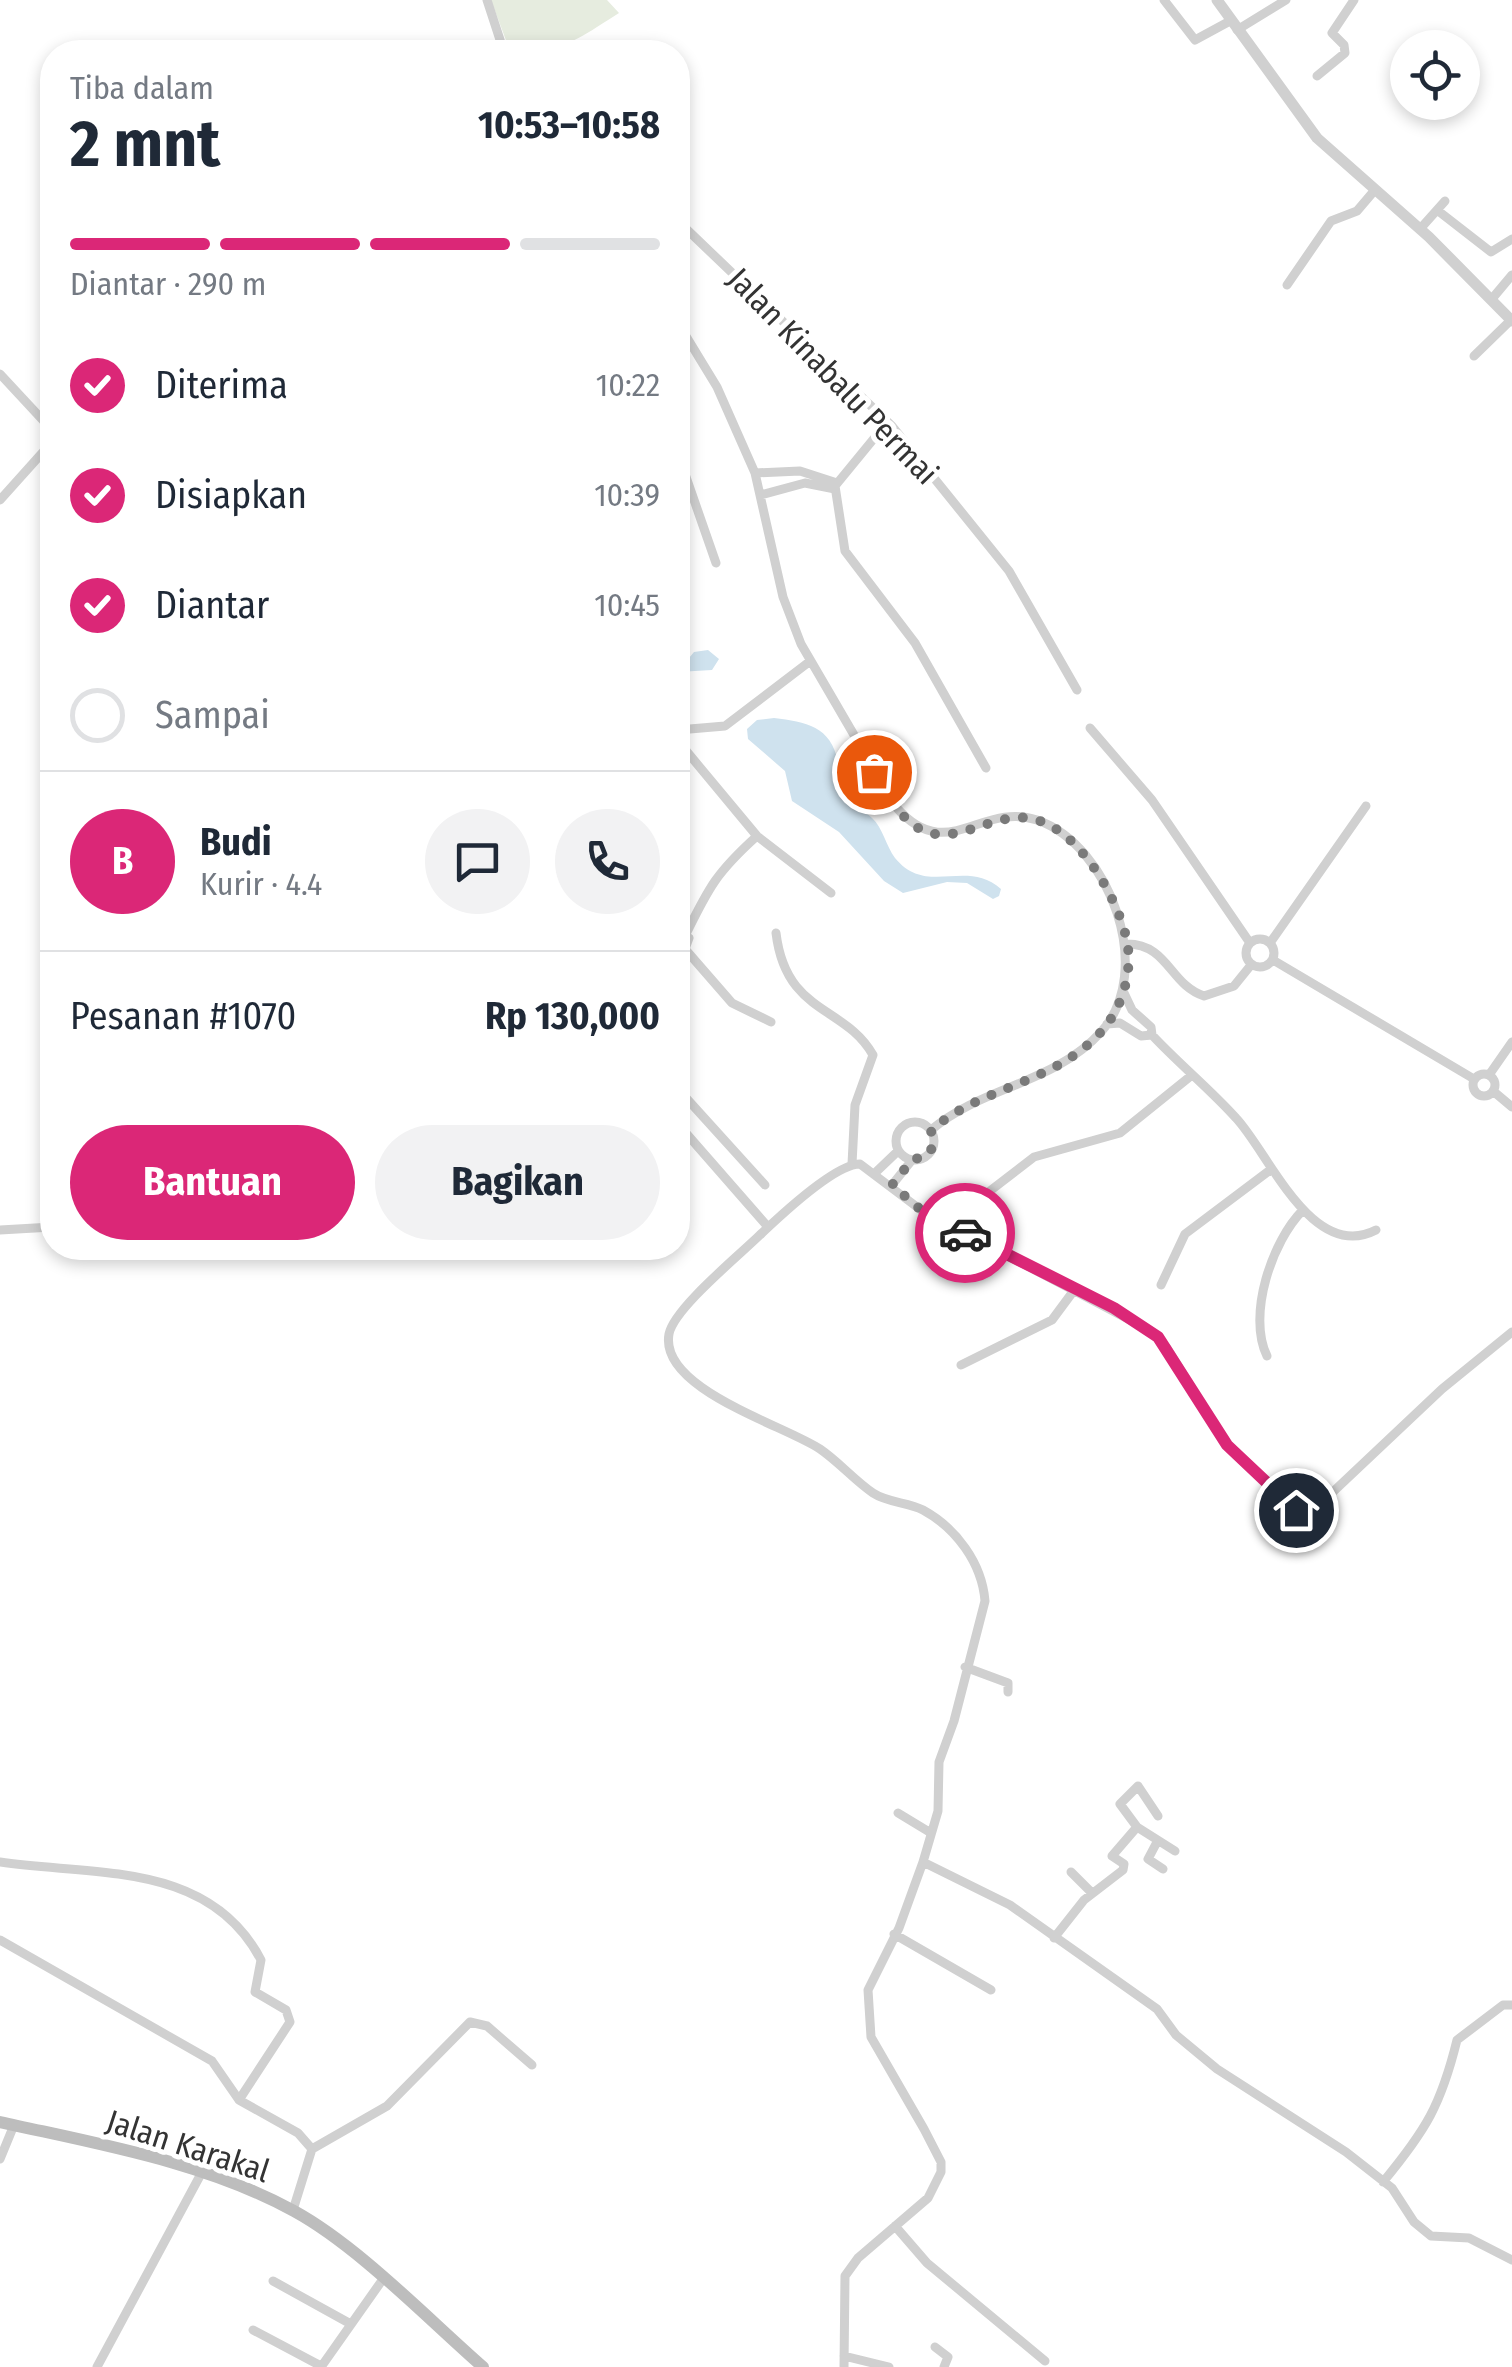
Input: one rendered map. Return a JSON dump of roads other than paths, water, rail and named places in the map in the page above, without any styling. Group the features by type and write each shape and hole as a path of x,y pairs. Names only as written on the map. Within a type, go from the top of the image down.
{"main road":[{"name":"Jalan Karakal","path":"7,2124 202,2172 293,2210 383,2279 483,2367"}],"street":[{"path":"487,0 501,40"},
{"path":"1164,0 1196,40 1286,0"},
{"path":"1217,0 1317,138 1420,229 1512,320 1474,356"},
{"path":"1317,76 1345,53 1344,45 1332,33 1354,0"},
{"path":"1287,285 1331,220 1357,211 1374,191"},
{"path":"1420,229 1441,205 1491,252 1512,239"},
{"name":"Jalan Kinabalu Permai","path":"690,232 892,426 1009,571 1077,690"},
{"path":"1491,300 1512,276"},
{"path":"690,343 717,387 755,474 784,597 809,662 905,817 933,834 958,832 999,818 1032,819 1052,828 1087,861 1115,909 1127,944 1123,991 1107,1024 1060,1067 966,1104 931,1130"},
{"path":"0,374 40,417"},
{"path":"892,426 876,436 836,486 845,552 914,643 986,768"},
{"path":"0,500 40,455"},
{"path":"755,474 794,471 836,486"},
{"path":"761,495 805,482 836,486"},
{"path":"690,488 716,563"},
{"path":"690,729 725,726 809,662"},
{"path":"1090,728 1152,800 1250,943"},
{"path":"690,755 757,836 831,893"},
{"path":"1366,806 1270,943 1273,960 1474,1080 1478,1095 1493,1091"},
{"path":"690,918 719,870 757,836"},
{"path":"776,933 782,960 798,989 872,1055 855,1104 852,1164"},
{"path":"1251,965 1246,957 1250,943 1258,939 1270,943"},
{"path":"1127,944 1154,948 1190,989 1204,996 1234,986 1251,965"},
{"path":"690,959 732,1003 771,1022"},
{"path":"1251,965 1266,966 1273,960"},
{"path":"1123,991 1132,1010 1152,1027 1152,1035 1252,1136 1270,1170 1303,1210 1334,1231 1365,1236 1376,1230"},
{"path":"1107,1024 1120,1022 1141,1036 1152,1035"},
{"path":"1474,1080 1489,1076 1512,1042"},
{"path":"969,1208 997,1182 1034,1157 1120,1133 1192,1075"},
{"path":"1489,1076 1493,1091 1512,1107"},
{"path":"690,1102 765,1184"},
{"path":"912,1160 898,1151 896,1136 902,1126 917,1122 931,1130"},
{"path":"892,1185 912,1160 931,1150 931,1130"},
{"path":"690,1138 768,1227"},
{"path":"876,1172 898,1151"},
{"path":"889,2367 844,2362 846,2276 858,2258 928,2198 941,2167 871,2037 868,1990 894,1934 932,1832 938,1811 939,1762 954,1721 985,1600 984,1586 967,1550 946,1524 923,1510 872,1492 819,1449 724,1403 684,1374 675,1360 669,1334 675,1321 768,1227 838,1170 852,1164 876,1172 928,1214 1075,1289 1158,1337 1227,1445 1278,1494 1305,1512 1318,1506 1442,1389 1512,1332"},
{"path":"1161,1285 1185,1234 1270,1170"},
{"path":"1267,1356 1262,1345 1263,1283 1289,1224 1303,1210"},
{"path":"0,1230 40,1228"},
{"path":"961,1365 1052,1320 1075,1289"},
{"path":"966,1667 1008,1682 1008,1692"},
{"path":"1158,1816 1138,1786 1120,1804 1137,1826 1174,1851"},
{"path":"898,1813 932,1832"},
{"path":"1054,1938 1092,1893 1123,1870 1124,1864 1112,1856 1137,1826"},
{"path":"1158,1842 1148,1859 1163,1868"},
{"path":"0,1862 162,1879 228,1921 261,1960 254,1992 281,2006 290,2018 278,2044 239,2100"},
{"path":"923,1862 1003,1900 1156,2009 1176,2035 1217,2069 1346,2152 1383,2182 1399,2196 1414,2222 1431,2236 1469,2238 1512,2260"},
{"path":"1070,1872 1092,1893"},
{"path":"894,1934 991,1990"},
{"path":"0,1940 212,2061 239,2100 298,2134 312,2149"},
{"path":"1383,2182 1422,2135 1438,2105 1452,2071 1457,2040 1503,2005 1512,2005"},
{"path":"293,2210 312,2149 387,2106 470,2022 487,2026 532,2065"},
{"path":"0,2159 7,2124"},
{"path":"98,2367 202,2172"},
{"path":"895,2226 927,2263 1045,2361"},
{"path":"252,2330 321,2367 383,2279"},
{"path":"273,2281 349,2323"},
{"path":"935,2347 948,2357 944,2367"}],"water":[{"path":"708,650 719,659 712,670 690,671 694,652"},
{"path":"774,718 806,724 830,740 844,794 852,805 876,822 895,858 907,869 933,877 988,880 1001,889 999,896 993,899 967,883 947,882 903,893 884,881 839,832 792,801 785,771 748,739 747,729 757,720"}]}
